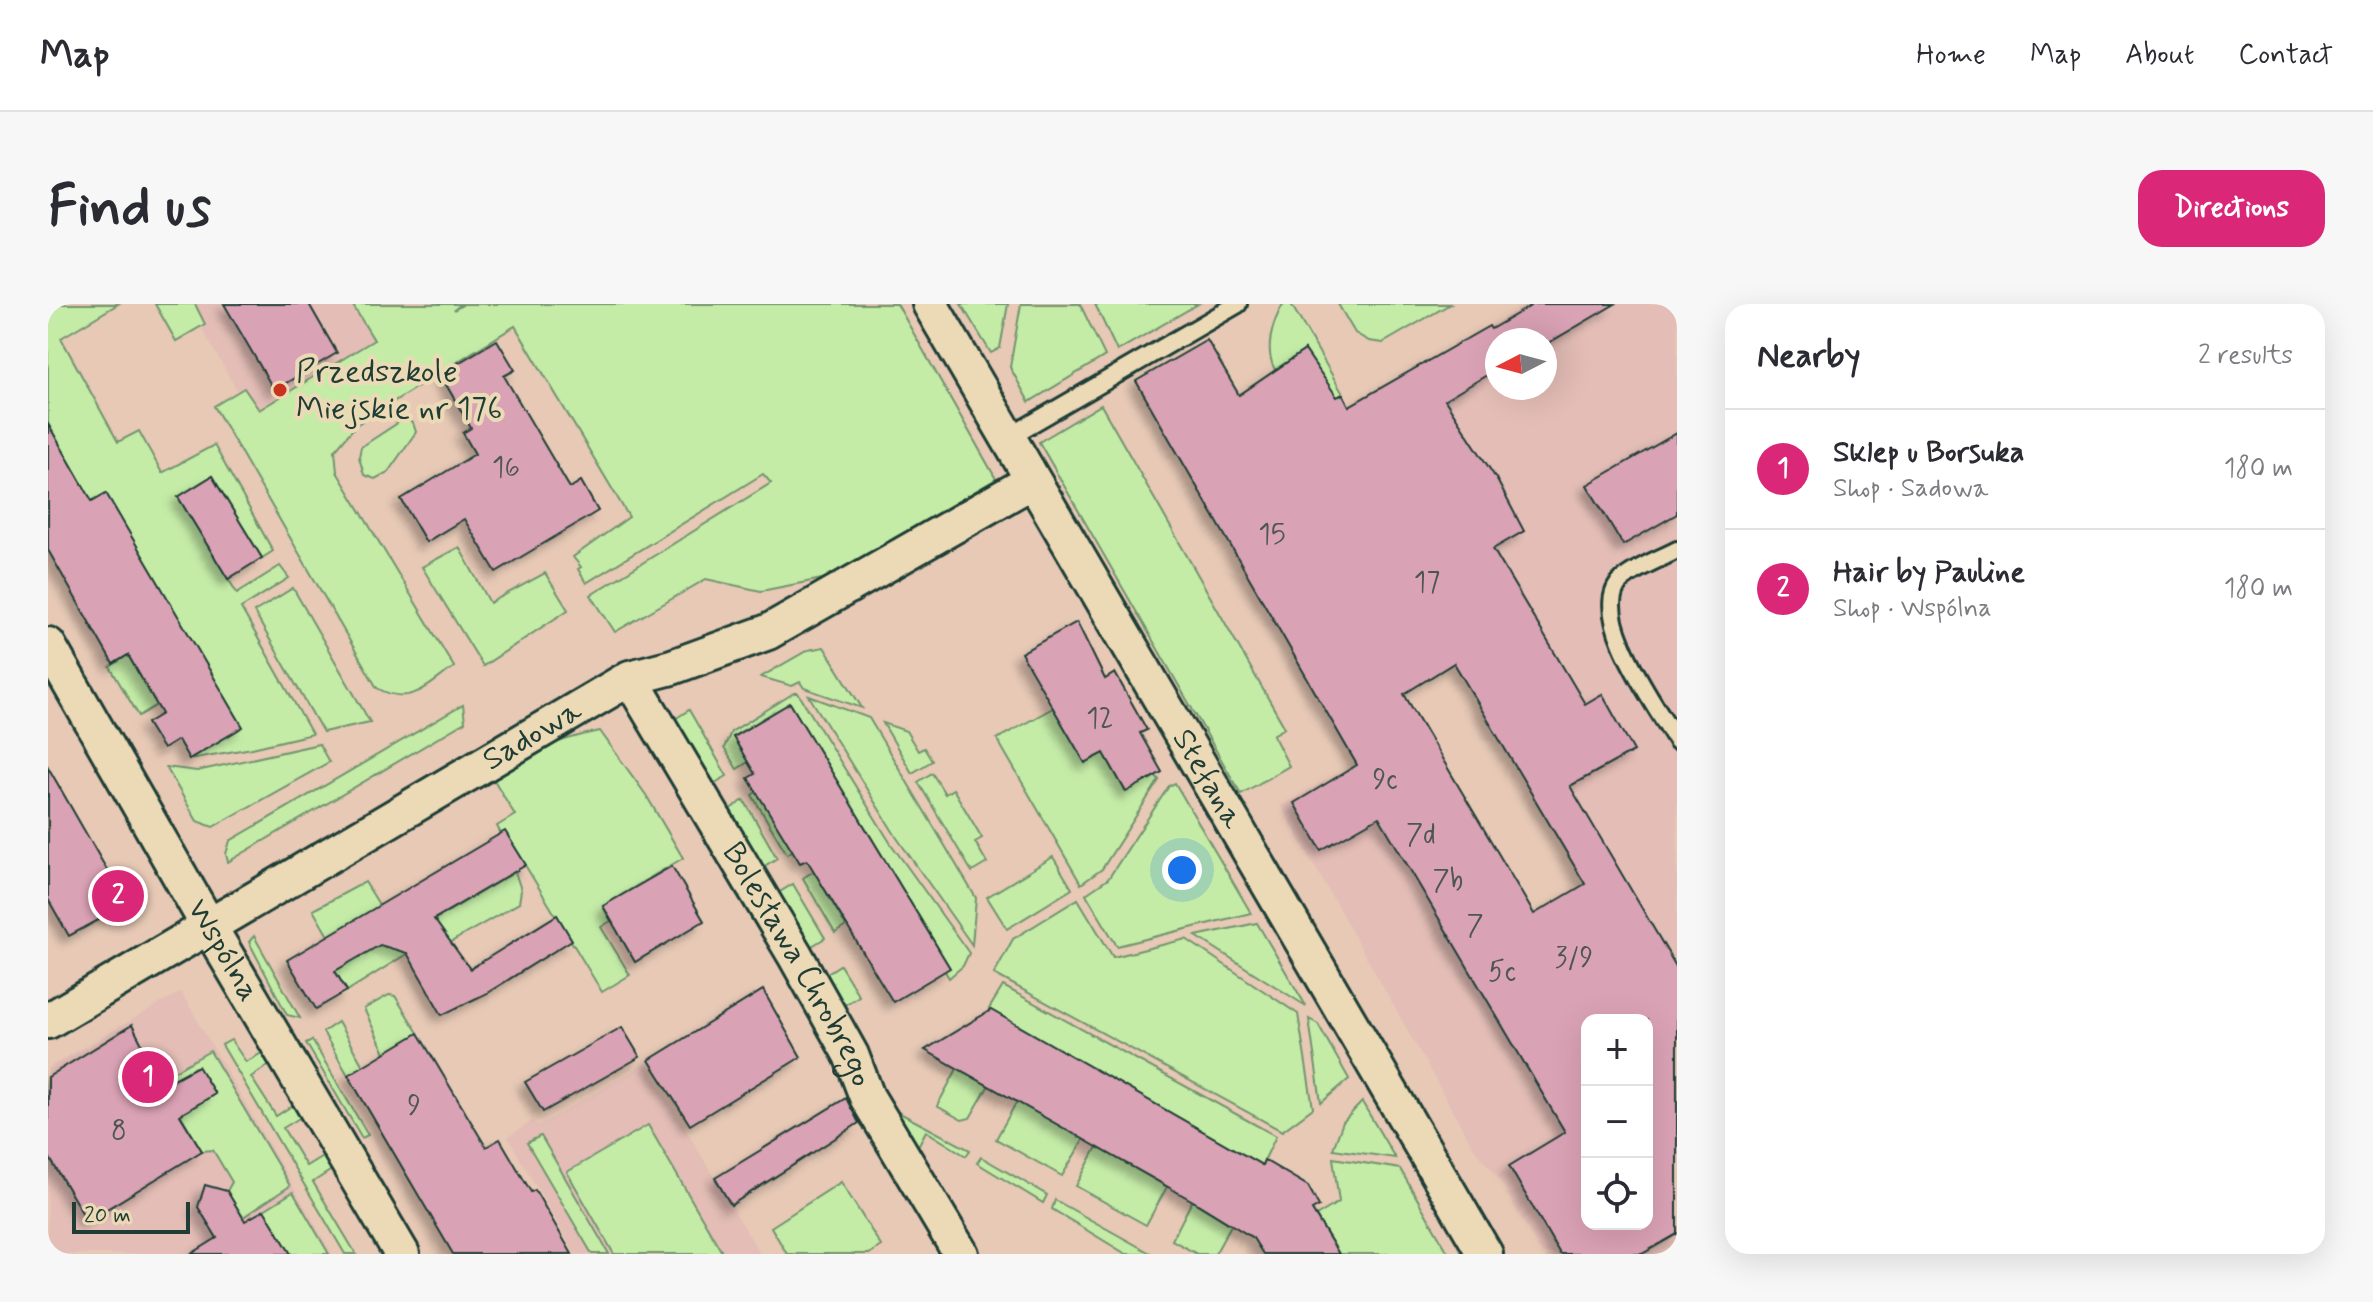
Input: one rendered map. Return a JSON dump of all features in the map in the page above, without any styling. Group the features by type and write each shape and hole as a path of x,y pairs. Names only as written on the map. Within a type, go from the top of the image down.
{"street":[{"name":"Stefana","path":"930,304 1485,1254"},
{"name":"Sadowa","path":"48,1021 630,678 672,667 768,632 1032,481"},
{"name":"Wspólna","path":"48,645 402,1254"},
{"name":"Bolesława Chrobrego","path":"630,678 795,955 851,1055 867,1097 961,1254"}],"lane":[{"path":"1007,438 1238,304"},
{"path":"1677,550 1622,580 1611,597 1612,617 1622,646 1677,741"}],"shaded area":[{"name":"Przedszkole Miejskie nr 176","path":"188,304 464,304 259,429"},
{"path":"1528,304 1677,304 1677,966 1349,406 1485,329 1485,400 1557,400 1557,328 1486,328"},
{"path":"1391,744 1581,1065 1581,1230 1653,1230 1653,1225 1677,1228 1677,1254 1542,1254 1497,1176 1475,1150 1281,806"},
{"path":"181,992 332,1254 57,1254 48,1243 48,1068"},
{"path":"646,1063 760,1254 575,1254 508,1137 532,1121 538,1126"}],"green space":[{"path":"54,304 118,304 61,338 118,442 139,431 162,473 214,445 273,551 262,558 212,476 178,497 237,593 280,566 289,578 241,608 312,734 189,759 242,727 106,493 92,501 48,424 48,308"},
{"path":"155,304 195,304 205,324 176,341"},
{"path":"352,304 461,304 454,310 464,304 897,304 996,479 827,578 761,591 706,579 615,632 591,595 771,483 763,474 586,583 578,569 581,567 573,557 629,517 515,326 356,425 335,450 337,472 454,667 418,692 409,695 389,693 377,688 214,406 244,388 259,410 374,340"},
{"path":"961,304 1008,304 1000,348 991,353"},
{"path":"1021,304 1080,304 1105,356 1029,402 1010,367"},
{"path":"1095,304 1198,304 1117,351"},
{"path":"1283,304 1291,304 1343,394 1306,414 1305,350 1275,370 1270,354 1271,337"},
{"path":"1338,304 1450,304 1383,343 1369,341 1355,333"},
{"path":"1101,405 1285,728 1273,735 1289,766 1241,794 1039,442"},
{"path":"404,419 413,423 416,432 388,472 375,479 364,475 359,457 361,447"},
{"path":"459,547 490,603 545,573 568,610 483,666 422,567"},
{"path":"293,588 370,722 323,732 254,612"},
{"path":"824,647 862,708 804,688 800,682 792,686 761,677 808,650"},
{"path":"128,655 157,705 139,716 110,667"},
{"path":"798,693 891,844 969,953 963,966 949,978 940,963 938,948 790,703 733,736 748,762 737,769 724,748 731,732"},
{"path":"809,696 869,718 976,898 972,945 897,838"},
{"path":"463,705 465,722 228,862 226,854 230,841"},
{"path":"1053,708 1085,763 1104,753 1125,791 1156,776 1159,780 1102,869 1081,884 997,739"},
{"path":"689,710 727,776 708,787 673,729 675,719"},
{"path":"883,723 906,731 918,751 924,748 932,761 912,773"},
{"path":"600,731 646,795 683,858 603,906 611,921 601,927 630,975 602,992 505,832 501,834 497,826 515,815 494,780 530,754 571,738"},
{"path":"319,744 329,762 213,827 197,821 166,767 197,771"},
{"path":"932,773 945,794 953,789 982,838 975,842 987,863 972,872 918,782"},
{"path":"1175,783 1251,913 1117,946 1086,894 1108,879 1169,786"},
{"path":"763,787 799,847 787,854 752,795"},
{"path":"744,800 777,858 755,872 724,813"},
{"path":"1053,857 1072,889 1007,929 987,897"},
{"path":"814,871 846,926 835,933 803,878"},
{"path":"515,872 521,890 519,903 451,942 445,940 434,920"},
{"path":"365,882 380,906 385,947 426,924 429,940 347,991 335,971 350,962 328,936 313,910"},
{"path":"793,884 825,938 802,952 770,898"},
{"path":"1078,899 1113,957 1186,939 1298,1014 1313,1108 1282,1131 994,974 1013,939"},
{"path":"1257,923 1306,1006 1196,936"},
{"path":"254,936 300,1018 287,1015 249,942"},
{"path":"840,965 859,996 836,1010 818,979"},
{"path":"1003,986 1276,1136 1262,1165 989,1009"},
{"path":"389,995 395,996 418,1033 385,1053 364,1009"},
{"path":"1309,1019 1318,1024 1349,1079 1321,1103"},
{"path":"338,1022 363,1066 348,1075 323,1032"},
{"path":"231,1040 246,1062 267,1050 273,1062 251,1077 276,1116 298,1102 306,1114 283,1128 306,1166 329,1152 333,1169 313,1182 356,1254 345,1254 222,1045"},
{"path":"312,1040 368,1135 362,1138 306,1043"},
{"path":"210,1051 290,1186 243,1217 227,1191 232,1182 213,1150 202,1151 176,1107 187,1111 214,1092 199,1068 195,1067 169,1082 166,1076"},
{"path":"958,1067 989,1085 970,1118 962,1120 937,1106"},
{"path":"1017,1101 1084,1139 1062,1176 996,1139"},
{"path":"1362,1102 1395,1158 1333,1149 1343,1122"},
{"path":"896,1111 970,1150 966,1156 926,1131 916,1150"},
{"path":"648,1125 723,1254 614,1254 567,1172"},
{"path":"541,1136 609,1254 592,1254 527,1143"},
{"path":"1097,1147 1167,1187 1146,1225 1076,1186"},
{"path":"981,1157 1047,1195 1043,1203 977,1163"},
{"path":"1333,1158 1400,1169 1449,1254 1339,1254 1316,1216 1339,1202"},
{"path":"841,1182 881,1246 869,1254 787,1254 771,1227"},
{"path":"293,1192 329,1254 291,1254 264,1210"},
{"path":"1055,1200 1150,1253 1126,1254 1052,1209"},
{"path":"1192,1201 1231,1225 1215,1254 1197,1254 1172,1240"}],"building":[{"name":"Przedszkole Miejskie nr 176","path":"224,304 309,304 337,353 274,390"},
{"path":"1534,304 1615,304 1557,338 1557,328 1493,328"},
{"path":"1485,328 1485,376 1445,400 1497,480 1524,531 1493,549 1585,704 1602,694 1634,751 1570,786 1677,968 1677,1234 1642,1254 1560,1254 1509,1166 1565,1132 1379,817 1321,850 1294,803 1357,765 1136,381 1207,340 1239,395 1305,350 1337,397 1343,394 1349,406","holes":["1454,663 1585,884 1534,914 1404,694"]},
{"path":"497,340 515,370 504,376 570,488 581,481 598,511 496,572 464,519 426,542 401,499 475,454 463,433 471,428 440,374"},
{"path":"48,424 92,501 106,493 243,727 189,759 178,740 163,749 147,723 162,714 128,655 113,664 48,550"},
{"path":"1677,433 1677,514 1623,545 1587,485"},
{"path":"212,476 262,558 228,579 178,497"},
{"path":"1077,622 1105,679 1115,673 1147,730 1140,733 1162,772 1126,792 1104,753 1085,763 1021,653"},
{"path":"790,703 950,968 893,1002 807,860 800,863 748,778 755,774 733,737"},
{"path":"48,767 111,877 118,874 134,901 69,936 48,899"},
{"path":"505,831 526,865 434,919 470,969 557,915 572,940 487,993 442,1015 407,953 380,945 335,971 347,991 316,1009 287,960"},
{"path":"672,866 704,921 635,962 603,906"},
{"path":"763,990 801,1057 690,1125 649,1060"},
{"path":"991,1010 1262,1165 1264,1160 1308,1186 1319,1206 1312,1210 1339,1254 1263,1254 1253,1238 1193,1201 925,1050"},
{"path":"132,1025 163,1085 198,1066 215,1094 180,1115 202,1151 87,1221 48,1155 48,1077"},
{"path":"622,1027 640,1057 543,1112 525,1082"},
{"path":"418,1033 486,1147 500,1139 531,1192 535,1190 572,1254 453,1254 348,1075"},
{"path":"846,1098 859,1123 731,1205 715,1178"},
{"path":"205,1185 227,1191 245,1221 264,1210 291,1254 191,1254 217,1238 198,1207"}],"place":[{"name":"Przedszkole Miejskie nr 176","path":"280,390"},
{"name":"Hair by Pauline","path":"118,896"},
{"name":"Sklep u Borsuka","path":"148,1077"}]}
